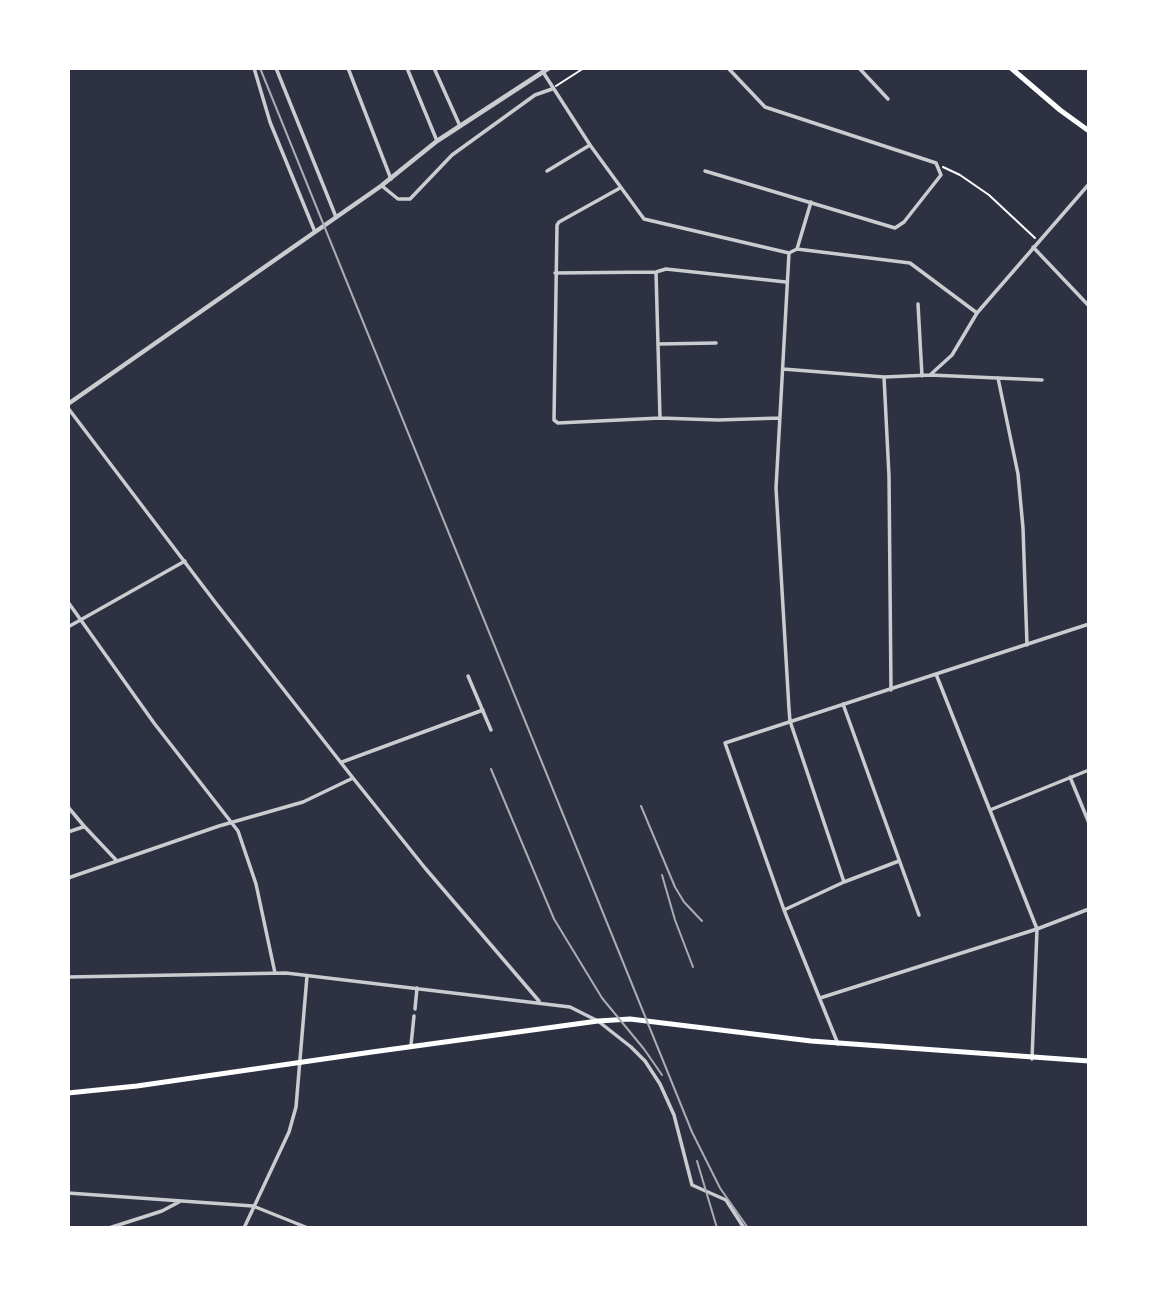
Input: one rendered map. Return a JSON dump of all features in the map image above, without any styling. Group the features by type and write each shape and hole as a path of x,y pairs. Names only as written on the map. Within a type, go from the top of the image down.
{"main road":[{"path":"1012,68 1060,110 1089,131"},
{"path":"68,1093 137,1086 598,1021 638,1019 838,1044 1089,1061"}],"street":[{"path":"254,68 270,122 315,232"},
{"path":"276,68 336,217"},
{"path":"348,68 391,178"},
{"path":"407,68 437,141"},
{"path":"434,68 460,126"},
{"path":"540,1002 425,868 353,778 68,406 381,186 437,141 549,68"},
{"path":"705,170 895,228 904,222 941,176 936,163 765,107 728,68"},
{"path":"859,68 888,99"},
{"path":"543,72 590,145 644,219 789,253 797,248 910,263 977,313"},
{"path":"381,186 398,199 416,196 452,155 535,95 552,89"},
{"path":"547,171 590,145"},
{"path":"930,375 951,355 977,313 1089,184"},
{"path":"621,187 559,222 555,232 556,421 780,418"},
{"path":"797,248 811,202"},
{"path":"1033,247 1089,306"},
{"path":"789,253 776,488 790,721 844,882"},
{"path":"554,273 656,272 666,269 786,282"},
{"path":"656,272 660,418"},
{"path":"918,304 922,376"},
{"path":"658,344 716,342"},
{"path":"783,369 884,377 930,375 1042,380"},
{"path":"884,377 890,476 891,690"},
{"path":"998,378 1018,474 1023,528 1027,645"},
{"path":"68,627 185,561"},
{"path":"68,602 154,723 238,831 256,884 275,973"},
{"path":"838,1044 784,910 724,743 1089,624"},
{"path":"936,674 1037,929 1032,1059"},
{"path":"468,676 491,730"},
{"path":"843,704 919,915"},
{"path":"342,762 483,710"},
{"path":"990,810 1089,770"},
{"path":"1070,777 1089,823"},
{"path":"68,878 231,822 303,802 353,778"},
{"path":"68,807 117,860"},
{"path":"68,832 84,826"},
{"path":"784,910 844,882 899,861"},
{"path":"820,998 1037,929 1089,909"},
{"path":"68,977 275,973 570,1007 598,1021 631,1046 653,1072 674,1115 692,1185 726,1200 744,1228"},
{"path":"243,1228 293,1120 298,1097 307,976"},
{"path":"415,1009 417,988"},
{"path":"411,1047 414,1016"},
{"path":"68,1193 253,1206 308,1228"},
{"path":"109,1228 181,1202"}],"path":[{"path":"552,89 583,68"},
{"path":"936,163 980,188 1038,241"}],"railway":[{"path":"260,68 692,1132 720,1188 748,1228"},
{"path":"491,769 554,919 602,998 662,1075"},
{"path":"641,806 675,887 684,902 702,921"},
{"path":"662,875 693,967"},
{"path":"697,1161 717,1228"}]}
